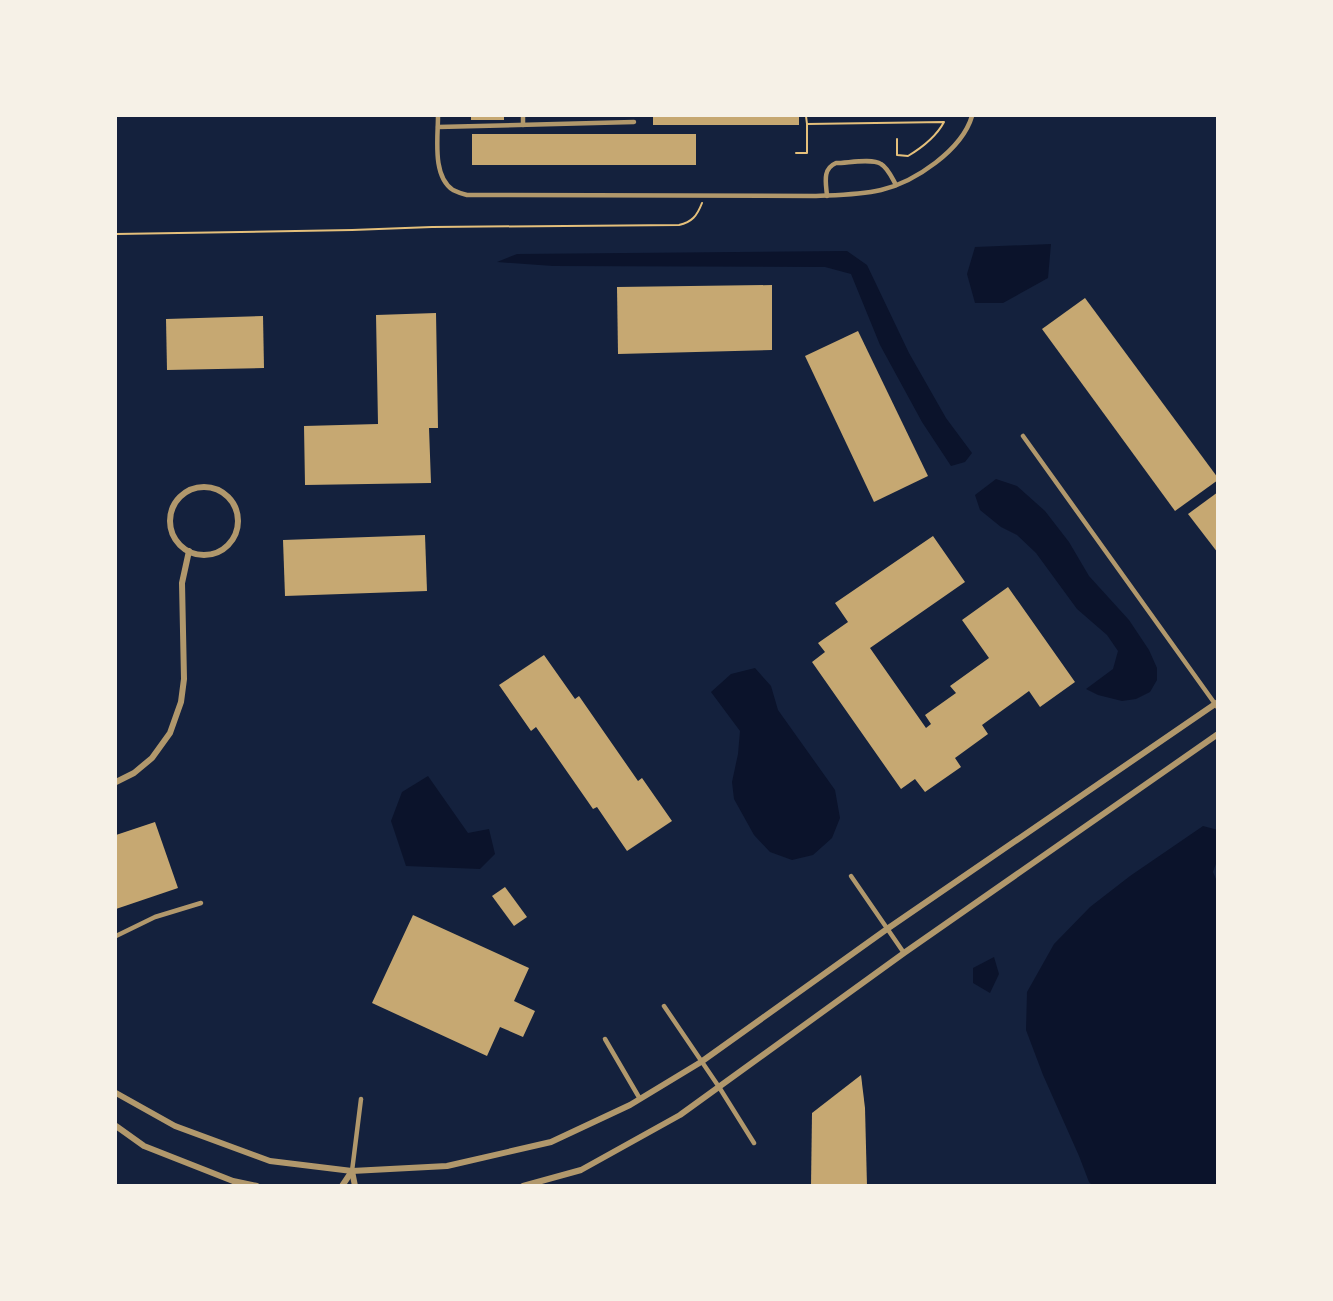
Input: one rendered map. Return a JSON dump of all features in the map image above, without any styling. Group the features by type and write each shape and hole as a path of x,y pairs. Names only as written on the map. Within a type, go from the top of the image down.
{"street":[{"path":"199,487 218,490 227,496 237,512 236,534 230,543 211,554 200,555 189,551 177,542 172,532 170,520 172,509 178,499 188,491 199,487"},
{"path":"116,782 134,773 152,758 170,733 181,702 184,679 182,583 189,551"},
{"path":"116,1093 175,1126 270,1161 352,1171 447,1166 551,1142 640,1099 701,1062 887,929 1217,705"},
{"path":"523,1185 581,1170 680,1115 904,953 1218,734"},
{"path":"116,1126 144,1146 232,1181 257,1185"},
{"path":"342,1185 352,1171"},
{"path":"352,1171 355,1185"}],"lane":[{"path":"438,116 438,164 441,177 452,189 467,195 704,196 853,195 883,189 913,176 935,162 955,145 968,127 972,116"},
{"path":"523,116 523,125"},
{"path":"438,128 634,122"},
{"path":"827,195 826,175 831,165 836,163 871,161 880,163 897,184"},
{"path":"1023,436 1217,705"},
{"path":"851,876 904,953"},
{"path":"116,936 155,917 201,903"},
{"path":"663,1006 719,1087 754,1143"},
{"path":"605,1039 640,1099"},
{"path":"352,1171 361,1099"}],"path":[{"path":"795,153 807,153 806,116"},
{"path":"807,124 944,122 928,143 908,156 897,154 897,139"},
{"path":"116,234 432,227 679,225 688,223 695,217 704,196"}],"water":[{"path":"1051,244 1048,278 1003,303 975,303 967,274 975,247"},
{"path":"847,251 867,265 909,353 946,418 972,453 965,462 951,466 922,422 880,345 851,274 825,267 553,266 497,262 517,254"},
{"path":"996,479 1017,486 1045,511 1069,542 1089,576 1129,620 1149,650 1157,668 1157,680 1150,692 1136,699 1122,701 1098,695 1086,689 1113,669 1118,651 1107,635 1077,609 1036,553 1017,535 1001,527 980,510 975,495"},
{"path":"755,668 771,686 778,710 835,790 840,818 832,838 813,855 792,860 770,852 754,835 734,799 732,782 740,731 711,692 731,674"},
{"path":"428,776 468,833 489,829 495,854 480,869 406,866 391,821 402,792"},
{"path":"1203,826 1218,830 1217,861 1213,872 1218,884 1217,1185 1092,1185 1043,1075 1026,1030 1027,992 1054,944 1090,907 1130,876"},
{"path":"994,957 999,974 990,993 973,983 973,968"}],"building":[{"path":"471,116 504,116 504,120 471,120"},
{"path":"653,116 799,116 799,125 653,125"},
{"path":"472,134 696,134 696,165 472,165"},
{"path":"772,285 772,350 618,354 617,287"},
{"path":"1085,298 1218,478 1175,511 1042,329"},
{"path":"436,313 438,428 429,428 431,483 305,485 304,426 378,424 376,315"},
{"path":"263,316 264,368 167,370 166,319"},
{"path":"858,331 928,476 874,502 805,356"},
{"path":"1218,492 1218,553 1188,514"},
{"path":"425,535 427,591 285,596 283,540"},
{"path":"933,536 965,582 870,648 926,728 931,724 925,715 956,693 950,686 989,658 962,620 1008,587 1075,682 1040,707 1029,691 982,725 988,734 955,758 961,767 925,792 915,779 901,789 812,662 825,652 818,643 848,622 835,603"},
{"path":"544,655 575,699 579,696 638,781 642,778 672,821 627,851 597,807 593,809 536,727 531,731 499,685"},
{"path":"155,822 178,888 116,909 116,835"},
{"path":"505,887 527,917 514,926 492,896"},
{"path":"413,915 529,968 514,1001 535,1011 523,1037 500,1027 487,1056 372,1003"},
{"path":"861,1075 865,1108 867,1186 811,1186 812,1113"}]}
